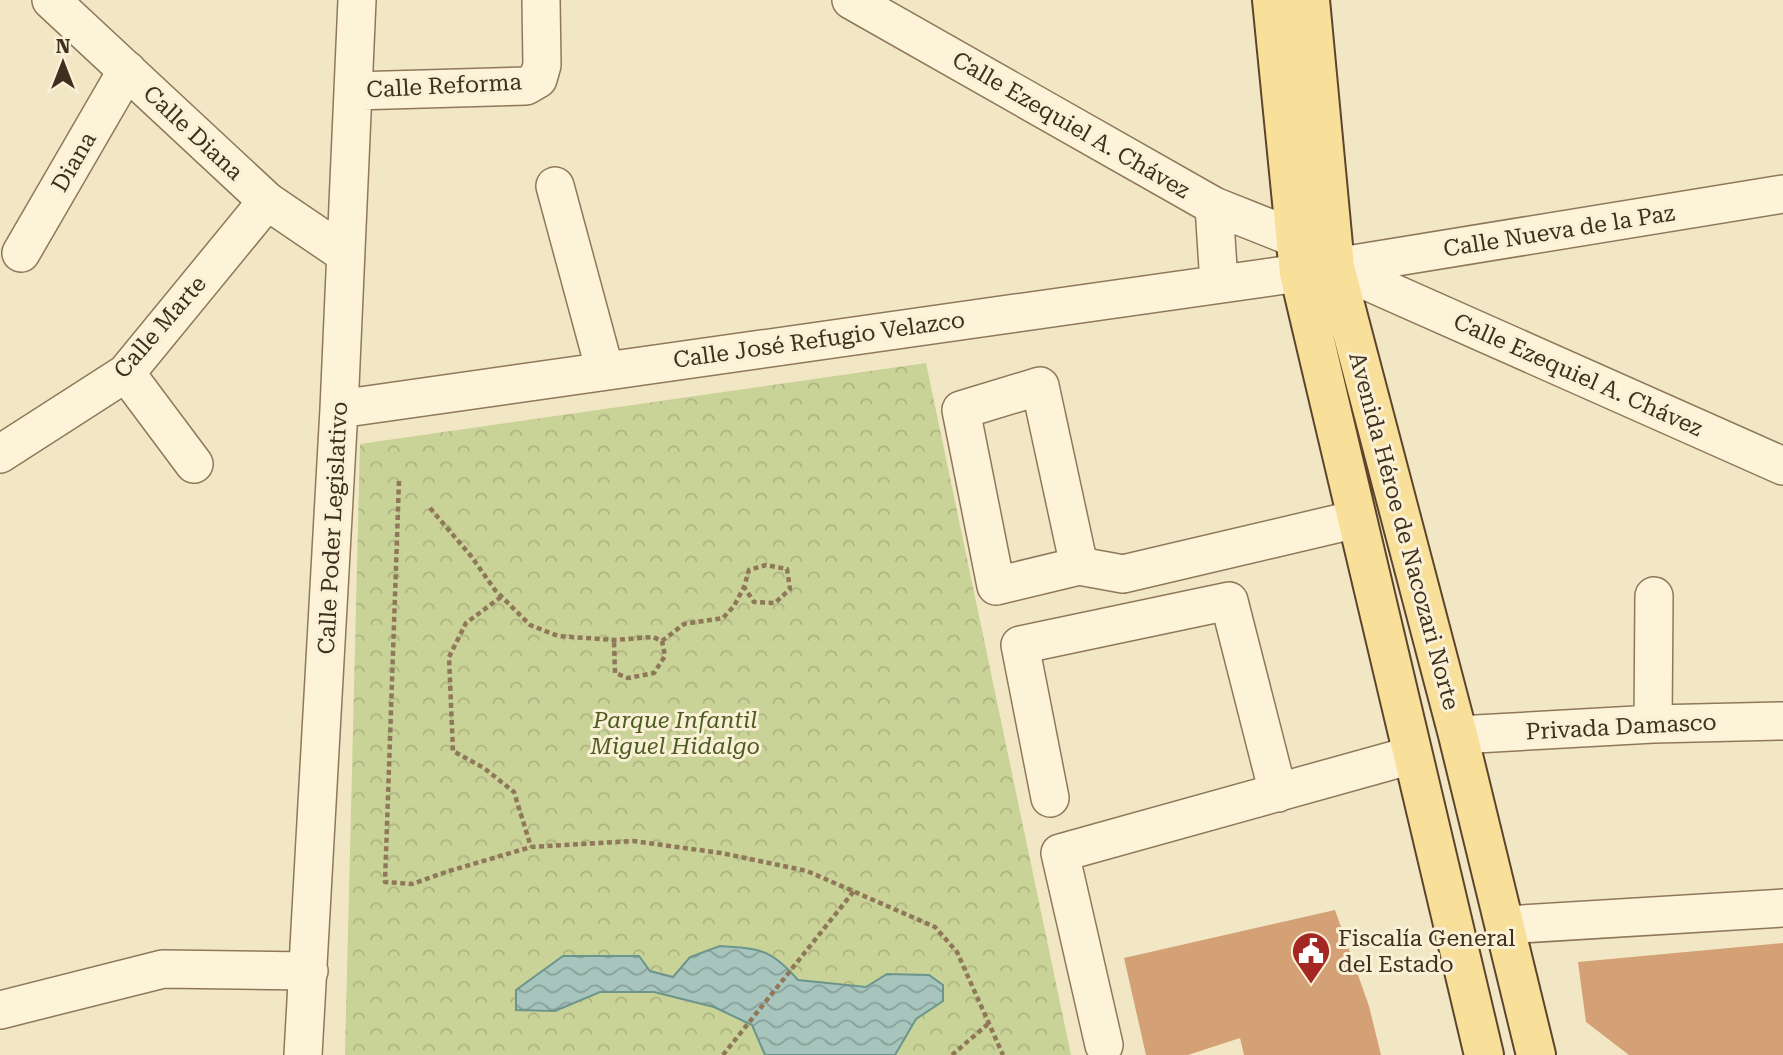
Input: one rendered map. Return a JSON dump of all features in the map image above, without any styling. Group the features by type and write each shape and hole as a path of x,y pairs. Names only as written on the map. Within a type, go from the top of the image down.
{"main road":[{"name":"Avenida Héroe de Nacozari Norte","path":"1272,0 1310,260 1357,519 1484,1055"},
{"name":"Avenida Héroe de Nacozari Norte","path":"1310,0 1310,260 1458,735 1536,1055"}],"street":[{"name":"Calle Diana","path":"51,0 267,201 345,254"},
{"name":"Calle Poder Legislativo","path":"298,1054 309,971 358,0"},
{"name":"Calle Reforma","path":"354,91 526,86 538,79 542,65 541,0"},
{"name":"Calle Ezequiel A. Chávez","path":"851,0 1310,260 1783,466"},
{"name":"Diana","path":"20,253 127,71"},
{"path":"555,186 605,371"},
{"name":"Calle Nueva de la Paz","path":"1310,260 1783,194"},
{"name":"Calle Marte","path":"0,454 126,373 267,201"},
{"path":"1214,206 1219,284"},
{"name":"Calle José Refugio Velazco","path":"339,409 1219,284 1310,260"},
{"path":"126,373 194,464"},
{"path":"1079,566 1040,386 961,410 996,586 1079,566 1123,574 1357,519"},
{"path":"1653,724 1654,597"},
{"path":"1049,798 1020,645 1229,601 1278,793"},
{"name":"Privada Damasco","path":"1458,735 1653,724 1783,721"},
{"path":"1104,1045 1060,853 1412,755"},
{"path":"1505,925 1783,908"},
{"path":"0,1010 163,969 309,971"}],"path":[{"path":"399,481 385,882 412,884 531,847 633,841 721,853 807,871 935,927 957,952 1003,1055"},
{"path":"430,508 471,556 501,597 530,625 558,636 614,640 653,637 663,641"},
{"path":"663,641 684,624 723,618 734,606 749,570 766,565 787,569 790,589 775,603 754,602 744,587"},
{"path":"501,597 466,623 449,657 453,751 484,768 514,792 531,847"},
{"path":"614,640 615,673 628,678 654,673 665,656 663,641"},
{"path":"723,1055 854,891"},
{"path":"952,1055 988,1024"}],"green space":[{"name":"Parque Infantil Miguel Hidalgo","path":"926,363 1071,1055 345,1055 360,444"}],"water":[{"path":"720,946 764,952 780,962 798,980 866,987 887,974 929,975 943,985 943,1001 916,1019 895,1055 765,1055 752,1025 714,1007 654,992 600,992 555,1011 516,1010 516,990 563,956 639,956 650,971 673,977 690,957"}],"building":[{"path":"1335,910 1369,1006 1381,1055 1244,1055 1240,1038 1188,1055 1146,1055 1124,958"},
{"path":"1783,943 1783,1055 1629,1055 1586,1022 1578,962"}],"place":[{"name":"Fiscalía General del Estado","path":"1311,985"}]}
